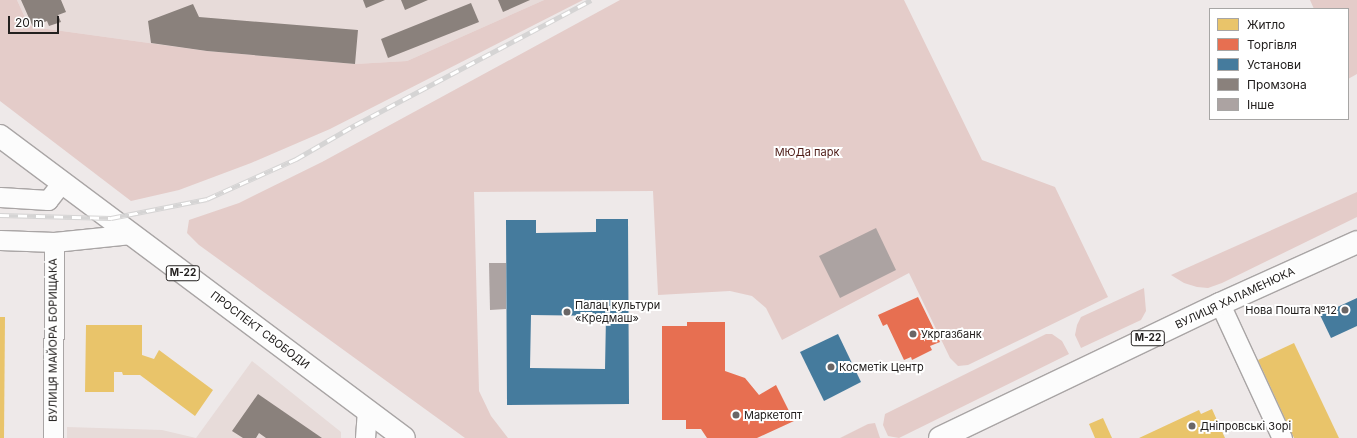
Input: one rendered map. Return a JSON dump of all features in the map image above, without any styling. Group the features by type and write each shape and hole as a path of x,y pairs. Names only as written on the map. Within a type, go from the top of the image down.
{"highway":[{"name":"ПРОСПЕКТ СВОБОДИ","path":"0,136 404,438"},
{"name":"ВУЛИЦЯ ХАЛАМЕНЮКА","path":"940,438 1220,304 1357,242"}],"street":[{"path":"0,197 48,200 62,182"},
{"path":"0,240 54,242 131,234"},
{"name":"ВУЛИЦЯ МАЙОРА БОРИЩАКА","path":"54,242 54,438"},
{"path":"1220,304 1282,438"},
{"path":"365,438 367,410"}],"shaded area":[{"path":"17,0 544,0 407,61 355,64 207,51 33,27 28,24"},
{"path":"252,361 341,432 341,438 196,438"},
{"path":"67,427 162,430 196,438 67,438"}],"green space":[{"path":"0,0 17,0 28,24 33,27 207,51 355,64 407,61 544,0 583,0 330,129 251,163 179,190 131,201 0,101"},
{"name":"МЮДа парк","path":"620,0 904,0 982,160 1055,187 1108,297 968,365 958,366 950,358 909,273 782,340 766,308 752,296 730,291 658,295 653,191 474,192 479,391 491,416 508,438 465,438 199,245 187,233 189,220 239,203 322,162"},
{"path":"1310,0 1357,0 1357,74 1349,78 1349,8 1314,8"},
{"path":"1357,192 1357,217 1222,283 1208,288 1197,287 1184,283 1171,275"},
{"path":"1144,288 1146,311 1141,320 1081,348 1075,335 1077,325 1081,317"},
{"path":"1046,334 1052,334 1062,341 1069,354 899,438 888,436 883,425 885,414"},
{"path":"875,423 880,438 840,438 868,424"}],"building: Житло":[{"path":"0,317 5,317 4,438 0,438"},
{"path":"86,325 142,325 142,355 154,359 159,350 213,390 195,416 140,375 123,375 122,372 114,372 114,392 85,392"},
{"path":"1294,343 1339,438 1294,438 1258,360"},
{"name":"Дніпровські Зорі","path":"1212,409 1225,438 1139,438 1199,410 1201,414"},
{"path":"1103,418 1112,438 1095,438 1089,424"}],"building: Торгівля":[{"name":"Укргазбанк","path":"918,297 940,342 930,346 932,350 912,360 911,357 904,360 887,324 883,326 878,315"},
{"path":"687,322 725,322 725,371 745,378 759,395 776,385 794,421 757,438 707,438 701,429 686,429 686,420 662,420 662,326 687,326"}],"building: Установи":[{"name":"Палац культури «Кредмаш»","path":"596,219 628,219 629,404 507,405 506,220 536,220 536,233 596,232","holes":["531,315 606,316 605,369 530,368"]},
{"path":"1357,298 1357,326 1331,338 1320,315"},
{"name":"Косметік Центр","path":"838,334 861,382 824,401 800,352"}],"building: Промзона":[{"path":"21,0 61,0 66,12 58,15 61,22 49,26 47,21 33,27"},
{"path":"363,0 385,0 366,8"},
{"path":"401,0 428,0 405,10"},
{"path":"498,0 530,0 503,12"},
{"path":"471,3 479,22 388,58 381,39"},
{"path":"193,4 199,17 358,30 355,64 207,51 151,43 148,21"},
{"path":"258,394 322,438 266,438 259,433 256,438 243,438 232,431"}],"building: Інше":[{"path":"876,228 896,270 840,298 819,256"},
{"path":"489,263 506,263 506,309 490,310"}],"railway":[{"path":"0,215 111,218 207,199 296,159 355,125 591,0"}],"place":[{"name":"Нова Пошта №12","path":"1345,310"},
{"name":"Палац культури «Кредмаш»","path":"567,312"},
{"name":"Укргазбанк","path":"913,334"},
{"name":"Косметік Центр","path":"831,367"},
{"name":"Маркетопт","path":"736,415"},
{"name":"Дніпровські Зорі","path":"1192,426"}]}
